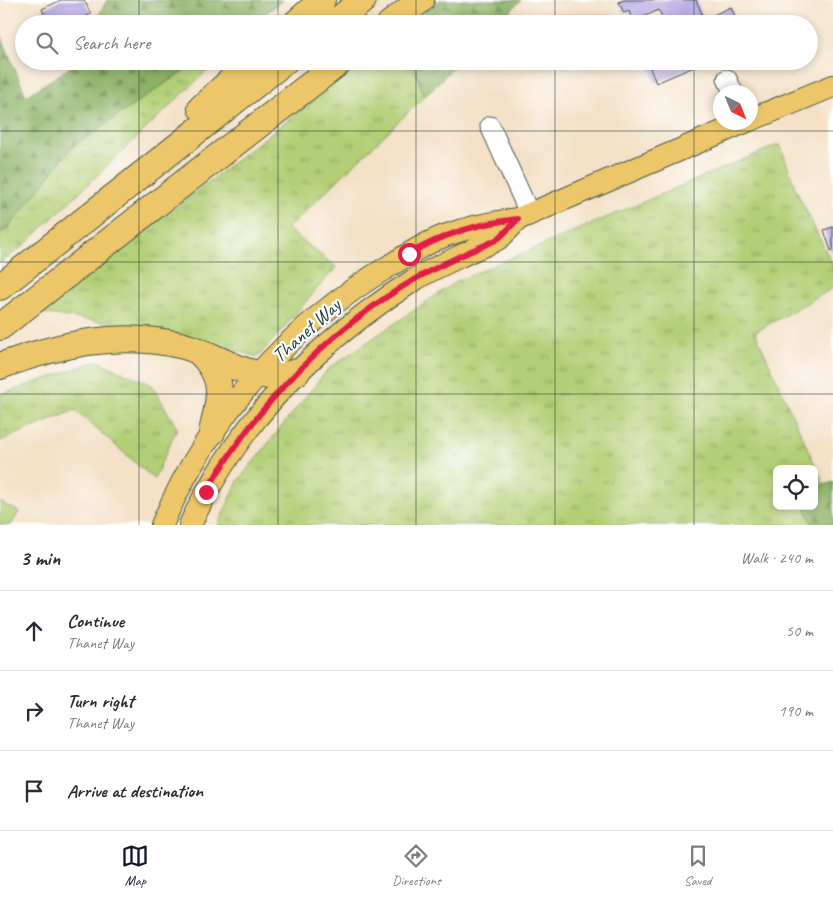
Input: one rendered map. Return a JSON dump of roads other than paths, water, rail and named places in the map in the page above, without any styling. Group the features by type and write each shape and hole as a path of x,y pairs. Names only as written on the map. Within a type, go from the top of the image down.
{"highway":[{"path":"305,15 322,0"},
{"path":"344,15 363,0"},
{"path":"402,15 421,0"},
{"path":"57,241 242,70"},
{"path":"0,287 274,70"},
{"path":"0,327 329,70"},
{"path":"0,366 42,351 88,341 135,340 182,346 259,374 272,376 297,372"},
{"path":"196,350 212,367 220,388 219,403 212,432"}],"main road":[{"path":"758,117 833,86"},
{"name":"Thanet Way","path":"162,525 188,473 212,432 259,374 328,308 386,268 444,236 490,222 524,217 727,130"},
{"name":"Thanet Way","path":"190,525 206,492 233,448 265,407 297,372 340,333 378,304 417,278 498,238 524,217"}],"street":[{"path":"490,126 524,217"}]}
